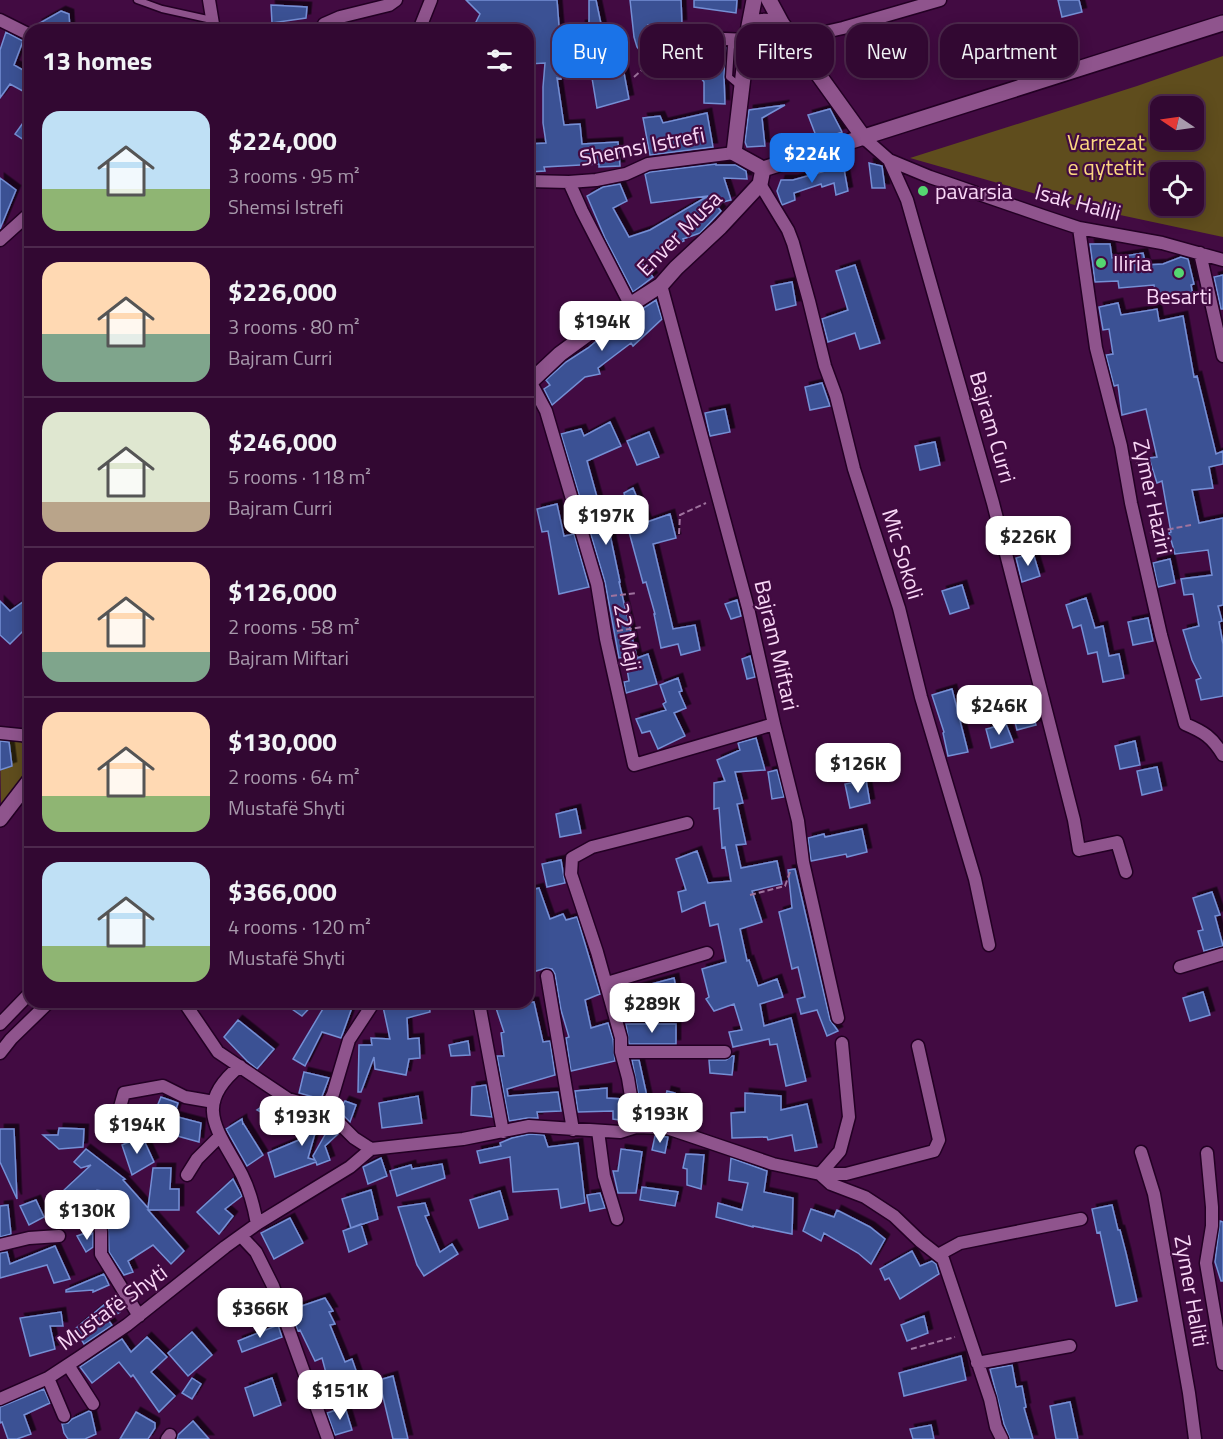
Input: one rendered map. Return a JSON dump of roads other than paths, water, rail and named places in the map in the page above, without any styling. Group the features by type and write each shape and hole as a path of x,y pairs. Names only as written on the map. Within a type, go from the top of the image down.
{"street":[{"path":"209,0 213,24"},
{"path":"324,24 340,17 388,5 396,0"},
{"path":"421,24 431,0"},
{"path":"750,24 754,0"},
{"path":"769,0 782,24"},
{"path":"834,30 940,0"},
{"path":"0,20 24,32"},
{"path":"755,24 757,21 769,20 782,24"},
{"path":"761,176 864,138 1223,23"},
{"path":"734,153 743,78"},
{"path":"822,78 864,138"},
{"name":"Isak Halili","path":"864,138 889,160 930,177 1079,228 1152,241 1223,260"},
{"name":"Shemsi Istrefi","path":"534,181 596,180 626,174 648,164 734,153 761,176"},
{"name":"Bajram Curri","path":"889,160 907,200 984,469 1074,820 1079,850 1117,842 1126,872"},
{"name":"Enver Musa","path":"534,377 560,354 605,321 661,285 720,227 761,176"},
{"name":"Mic Sokoli","path":"761,176 793,243 854,469 898,608 966,856 975,879 989,945"},
{"path":"569,182 630,306"},
{"path":"0,240 24,218"},
{"name":"Zymer Haziri","path":"1079,228 1096,348 1121,446 1161,635 1185,724 1203,732 1215,741 1223,755"},
{"path":"1200,253 1223,356"},
{"name":"Bajram Miftari","path":"661,285 748,608 798,821 802,851 838,1018"},
{"name":"22 Maji","path":"534,391 546,411 556,442 599,598 634,765 774,724"},
{"path":"0,733 24,735"},
{"path":"0,819 24,788"},
{"path":"636,1127 621,1052 621,1038 571,874 573,858 592,847 687,823"},
{"path":"606,984 707,953"},
{"path":"1180,967 1223,954"},
{"path":"547,976 573,1131"},
{"path":"0,1024 24,999"},
{"path":"0,1053 43,1008"},
{"path":"188,1008 218,1052 288,1099 325,1109 354,1138 371,1149 411,1146 529,1126 573,1131 620,1132 636,1127 667,1128 773,1164 819,1174 846,1174 934,1151 939,1140 918,1046"},
{"path":"325,1109 333,1094 349,1040 370,1008"},
{"path":"480,1008 503,1132"},
{"path":"819,1174 840,1151 849,1117 842,1043"},
{"path":"621,1052 726,1052"},
{"path":"240,1066 226,1078 217,1091 212,1113 220,1136 243,1177 253,1202 257,1224"},
{"path":"118,1114 124,1093 163,1086 185,1097 214,1102"},
{"path":"598,1131 604,1176 617,1220"},
{"path":"187,1175 197,1159 220,1136"},
{"name":"Mustafë Shyti","path":"0,1400 48,1378 68,1365 139,1316 257,1224 350,1167 371,1149"},
{"name":"Zymer Haliti","path":"1142,1152 1154,1194 1195,1439"},
{"path":"1207,1153 1212,1226 1206,1263 1223,1364"},
{"path":"819,1174 831,1184 865,1197 894,1216 943,1260 990,1399 996,1427 1002,1439"},
{"path":"98,1198 100,1254 139,1316"},
{"path":"938,1255 960,1243 1081,1219"},
{"path":"0,1245 29,1238 59,1236"},
{"path":"241,1236 256,1252 273,1286 328,1438"},
{"path":"977,1363 1070,1346"},
{"path":"68,1365 93,1404"},
{"path":"48,1378 64,1416"}],"lane":[{"path":"137,0 210,24"}],"place":[{"name":"pavarsia","path":"923,191"},
{"name":"Iliria","path":"1101,263"},
{"name":"Besarti","path":"1179,273"}],"park label":[{"name":"Varrezat e qytetit","path":"1106,154"}]}
